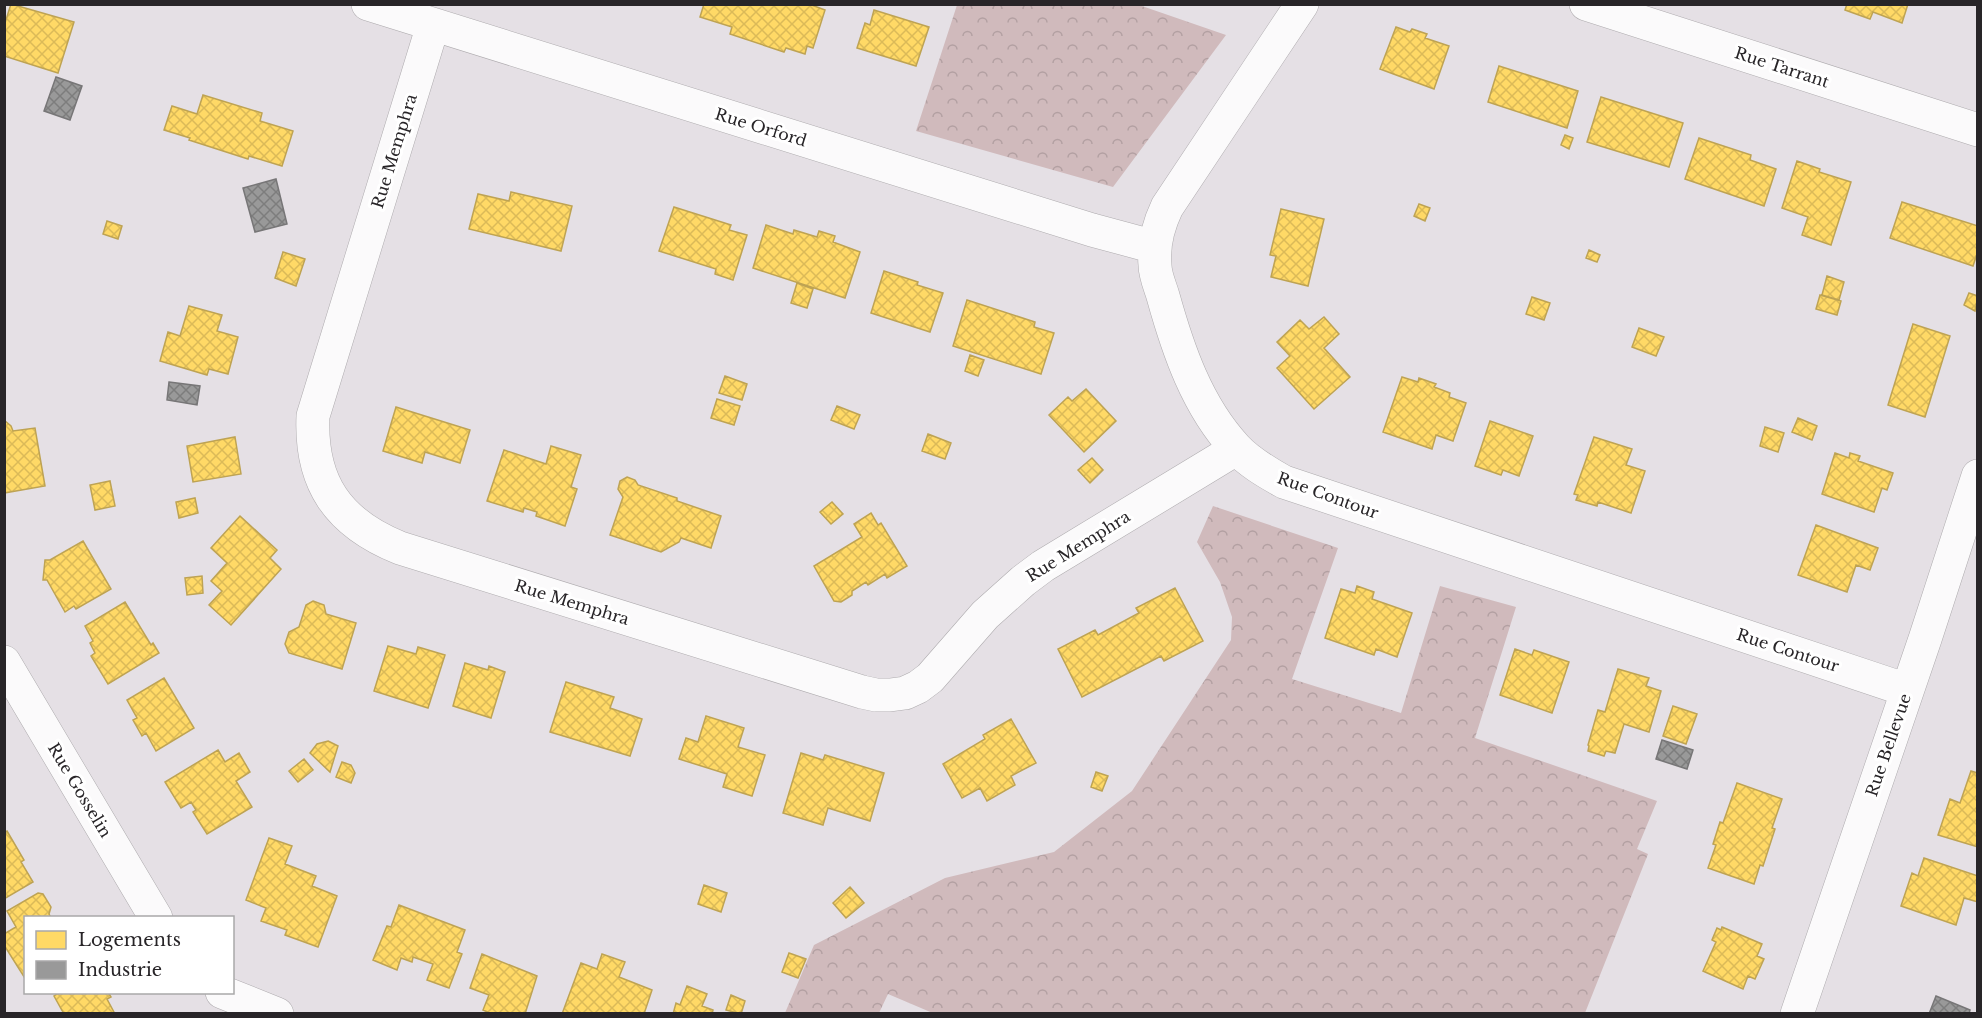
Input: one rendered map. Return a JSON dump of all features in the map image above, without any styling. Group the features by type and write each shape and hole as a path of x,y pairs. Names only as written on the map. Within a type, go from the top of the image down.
{"street":[{"name":"Rue Orford","path":"368,4 1080,226 1155,247"},
{"name":"Rue Contour","path":"1302,4 1167,207 1156,233 1155,268 1180,354 1207,408 1236,449 1250,461 1284,482 1907,690"},
{"name":"Rue Tarrant","path":"1586,4 1977,130"},
{"name":"Rue Memphra","path":"433,25 313,416 312,441 317,465 326,488 339,508 356,526 377,539 861,692 890,695 911,690 930,678 985,615 1043,566 1236,449"},
{"name":"Rue Bellevue","path":"1797,1014 1977,476"},
{"name":"Rue Gosselin","path":"4,662 155,916"},
{"path":"225,994 277,1014"}],"green space":[{"path":"957,5 1139,5 1226,35 1113,187 916,131"},
{"path":"1213,506 1338,548 1292,679 1401,713 1440,586 1516,607 1475,738 1657,801 1637,849 1648,854 1585,1013 935,1014 888,994 879,1013 785,1013 814,945 945,878 1054,852 1132,791 1231,640 1232,617 1220,582 1197,542"}],"building: Logements":[{"path":"11,4 74,22 58,73 4,56 4,26"},
{"path":"704,4 809,4 825,10 813,48 807,46 805,54 786,48 784,52 730,34 732,27 700,17"},
{"path":"1847,4 1908,4 1902,23 1873,12 1870,19 1845,10"},
{"path":"874,10 929,27 916,66 857,48 865,23 870,25"},
{"path":"1396,27 1427,34 1425,38 1449,46 1434,89 1380,69"},
{"path":"1499,66 1578,91 1567,128 1488,102"},
{"path":"203,95 262,113 260,121 293,131 282,166 249,156 248,159 164,130 172,106 197,114"},
{"path":"1601,97 1683,123 1669,167 1587,142"},
{"path":"1565,135 1573,138 1569,149 1561,145"},
{"path":"1699,138 1751,155 1750,160 1776,169 1764,206 1685,179"},
{"path":"1797,161 1820,169 1819,172 1851,182 1831,245 1802,235 1808,217 1782,208"},
{"path":"511,192 572,206 561,251 469,229 478,194 509,201"},
{"path":"1902,202 1978,226 1978,251 1973,266 1890,238"},
{"path":"1419,204 1430,208 1425,221 1414,216"},
{"path":"674,207 731,225 729,230 747,235 733,280 715,274 716,269 659,251"},
{"path":"1281,209 1324,219 1308,286 1271,277 1276,256 1270,255"},
{"path":"107,221 122,226 118,239 103,234"},
{"path":"766,225 793,234 794,230 817,237 819,231 835,236 833,242 860,252 845,298 753,268"},
{"path":"1589,250 1600,255 1597,262 1586,258"},
{"path":"283,252 305,259 296,286 275,278"},
{"path":"884,271 943,293 930,332 871,313"},
{"path":"1827,276 1844,282 1839,300 1822,295"},
{"path":"797,283 813,289 807,308 791,303"},
{"path":"1969,293 1978,296 1975,311 1964,305"},
{"path":"1820,295 1841,301 1837,315 1816,309"},
{"path":"1532,297 1550,303 1544,320 1526,314"},
{"path":"967,300 1035,322 1034,327 1054,333 1041,374 953,346"},
{"path":"189,306 222,315 217,331 238,337 228,374 209,369 207,375 160,361 168,332 180,336"},
{"path":"1324,317 1339,334 1324,348 1350,377 1314,409 1277,368 1290,356 1277,342 1300,320 1309,329"},
{"path":"1913,324 1950,336 1925,417 1888,405"},
{"path":"1639,328 1664,337 1656,356 1632,347"},
{"path":"970,355 984,360 978,376 965,371"},
{"path":"725,376 747,384 742,400 719,393"},
{"path":"1402,377 1418,382 1419,378 1436,384 1434,387 1450,393 1449,397 1466,403 1453,441 1436,435 1432,449 1383,432"},
{"path":"1086,389 1116,421 1084,452 1049,415 1068,397 1072,401"},
{"path":"717,399 740,406 734,425 711,418"},
{"path":"837,406 860,415 854,429 831,420"},
{"path":"396,407 470,430 460,463 425,452 422,463 383,451"},
{"path":"1798,418 1817,426 1812,440 1792,432"},
{"path":"4,420 13,431 35,428 45,486 4,493"},
{"path":"1490,421 1533,436 1519,476 1503,470 1501,475 1475,466"},
{"path":"1765,427 1784,433 1778,452 1760,446"},
{"path":"928,434 951,443 945,459 922,451"},
{"path":"235,437 241,474 193,482 187,446"},
{"path":"1594,437 1632,449 1626,465 1645,471 1631,513 1598,502 1597,506 1576,500 1578,495 1574,494"},
{"path":"551,446 581,455 571,487 577,489 565,526 536,516 537,512 524,508 523,512 487,501 504,450 546,464"},
{"path":"1835,453 1849,458 1850,453 1860,456 1858,461 1893,473 1887,490 1882,488 1874,512 1822,494"},
{"path":"1092,458 1103,470 1090,483 1078,470"},
{"path":"627,477 635,480 638,485 721,516 711,548 681,538 679,542 661,552 610,535 623,497 618,489 620,481"},
{"path":"110,481 115,506 95,510 90,485"},
{"path":"195,498 198,513 179,518 176,502"},
{"path":"832,502 843,514 831,524 820,512"},
{"path":"871,513 878,525 881,523 907,566 887,578 885,574 868,585 866,582 841,602 834,601 814,566 862,537 854,524"},
{"path":"240,516 277,550 270,558 281,569 231,625 209,605 222,591 211,581 227,563 211,548"},
{"path":"1816,525 1878,548 1870,570 1856,565 1847,592 1798,575"},
{"path":"83,541 111,589 76,609 74,606 65,612 47,580 43,580 45,560 50,560"},
{"path":"202,576 203,593 187,595 185,578"},
{"path":"1357,586 1374,592 1372,599 1412,613 1397,657 1376,649 1374,655 1325,638 1341,589 1355,593"},
{"path":"1175,588 1203,641 1164,661 1161,656 1082,697 1058,649 1095,630 1098,635 1139,613 1136,608"},
{"path":"313,601 324,605 326,614 356,623 342,669 289,653 285,644 289,632 299,627 306,605"},
{"path":"125,602 151,645 153,643 159,653 108,684 91,656 95,653 90,643 93,641 85,626"},
{"path":"388,646 416,654 418,647 445,655 428,708 374,691"},
{"path":"1515,649 1532,655 1534,650 1569,662 1552,713 1500,695"},
{"path":"465,663 488,670 489,666 505,672 491,718 453,706"},
{"path":"1618,669 1649,678 1646,686 1661,691 1649,732 1624,724 1615,753 1606,751 1604,756 1588,751 1588,745 1598,710 1605,712"},
{"path":"164,678 194,728 156,751 146,733 142,736 133,720 137,718 127,700"},
{"path":"566,682 614,697 610,708 642,719 630,756 550,732"},
{"path":"1673,706 1697,714 1686,744 1663,736"},
{"path":"706,716 744,728 738,747 765,755 752,796 723,787 727,774 679,759 686,738 698,742"},
{"path":"1011,719 1036,763 1011,776 1015,785 987,801 980,788 962,798 943,764 985,739 983,735"},
{"path":"328,741 338,746 330,772 310,753 317,744"},
{"path":"218,750 225,762 239,753 250,772 236,781 252,807 207,834 193,812 196,810 191,802 181,808 165,782"},
{"path":"801,753 823,760 825,755 884,773 870,821 828,808 823,825 783,813"},
{"path":"304,759 313,770 298,782 289,771"},
{"path":"342,762 351,765 355,773 351,783 336,777"},
{"path":"1971,771 1978,773 1978,847 1938,835 1950,799 1960,803"},
{"path":"1096,772 1108,776 1102,791 1091,787"},
{"path":"1737,783 1782,799 1763,866 1760,865 1754,884 1708,868 1716,845 1713,844 1720,822 1723,823"},
{"path":"7,831 24,860 21,862 33,882 4,899 4,833"},
{"path":"269,838 292,846 285,864 316,876 312,886 337,896 318,947 285,935 287,930 261,921 266,908 246,900"},
{"path":"1924,858 1978,876 1978,902 1964,898 1956,925 1901,906 1912,873 1918,876"},
{"path":"704,885 727,893 721,912 698,904"},
{"path":"850,887 864,903 846,918 833,903"},
{"path":"38,893 43,894 51,907 50,916 24,916 24,977 4,945 4,934 16,927 7,911"},
{"path":"399,905 465,930 457,952 462,954 449,988 427,980 433,964 413,957 412,962 401,958 397,970 373,960 387,926 391,927"},
{"path":"1722,927 1762,944 1757,956 1764,959 1755,979 1748,976 1743,989 1703,971 1716,942 1712,940 1717,928 1721,930"},
{"path":"789,953 806,959 798,978 782,972"},
{"path":"482,954 537,976 525,1014 492,1014 483,1010 489,995 470,988"},
{"path":"602,954 625,962 619,977 652,990 644,1014 562,1014 581,963 597,969"},
{"path":"687,986 707,994 702,1006 713,1010 712,1014 673,1014 676,1003 680,1005"},
{"path":"57,994 109,994 111,997 107,999 115,1014 64,1014 54,996"},
{"path":"731,995 745,1001 741,1014 726,1010"}],"building: Industrie":[{"path":"56,77 82,86 70,120 44,111"},
{"path":"276,179 287,224 255,232 243,188"},
{"path":"169,382 200,386 197,405 167,400"},
{"path":"1662,740 1693,750 1687,769 1656,759"},
{"path":"1936,996 1970,1010 1969,1014 1929,1014"}]}
